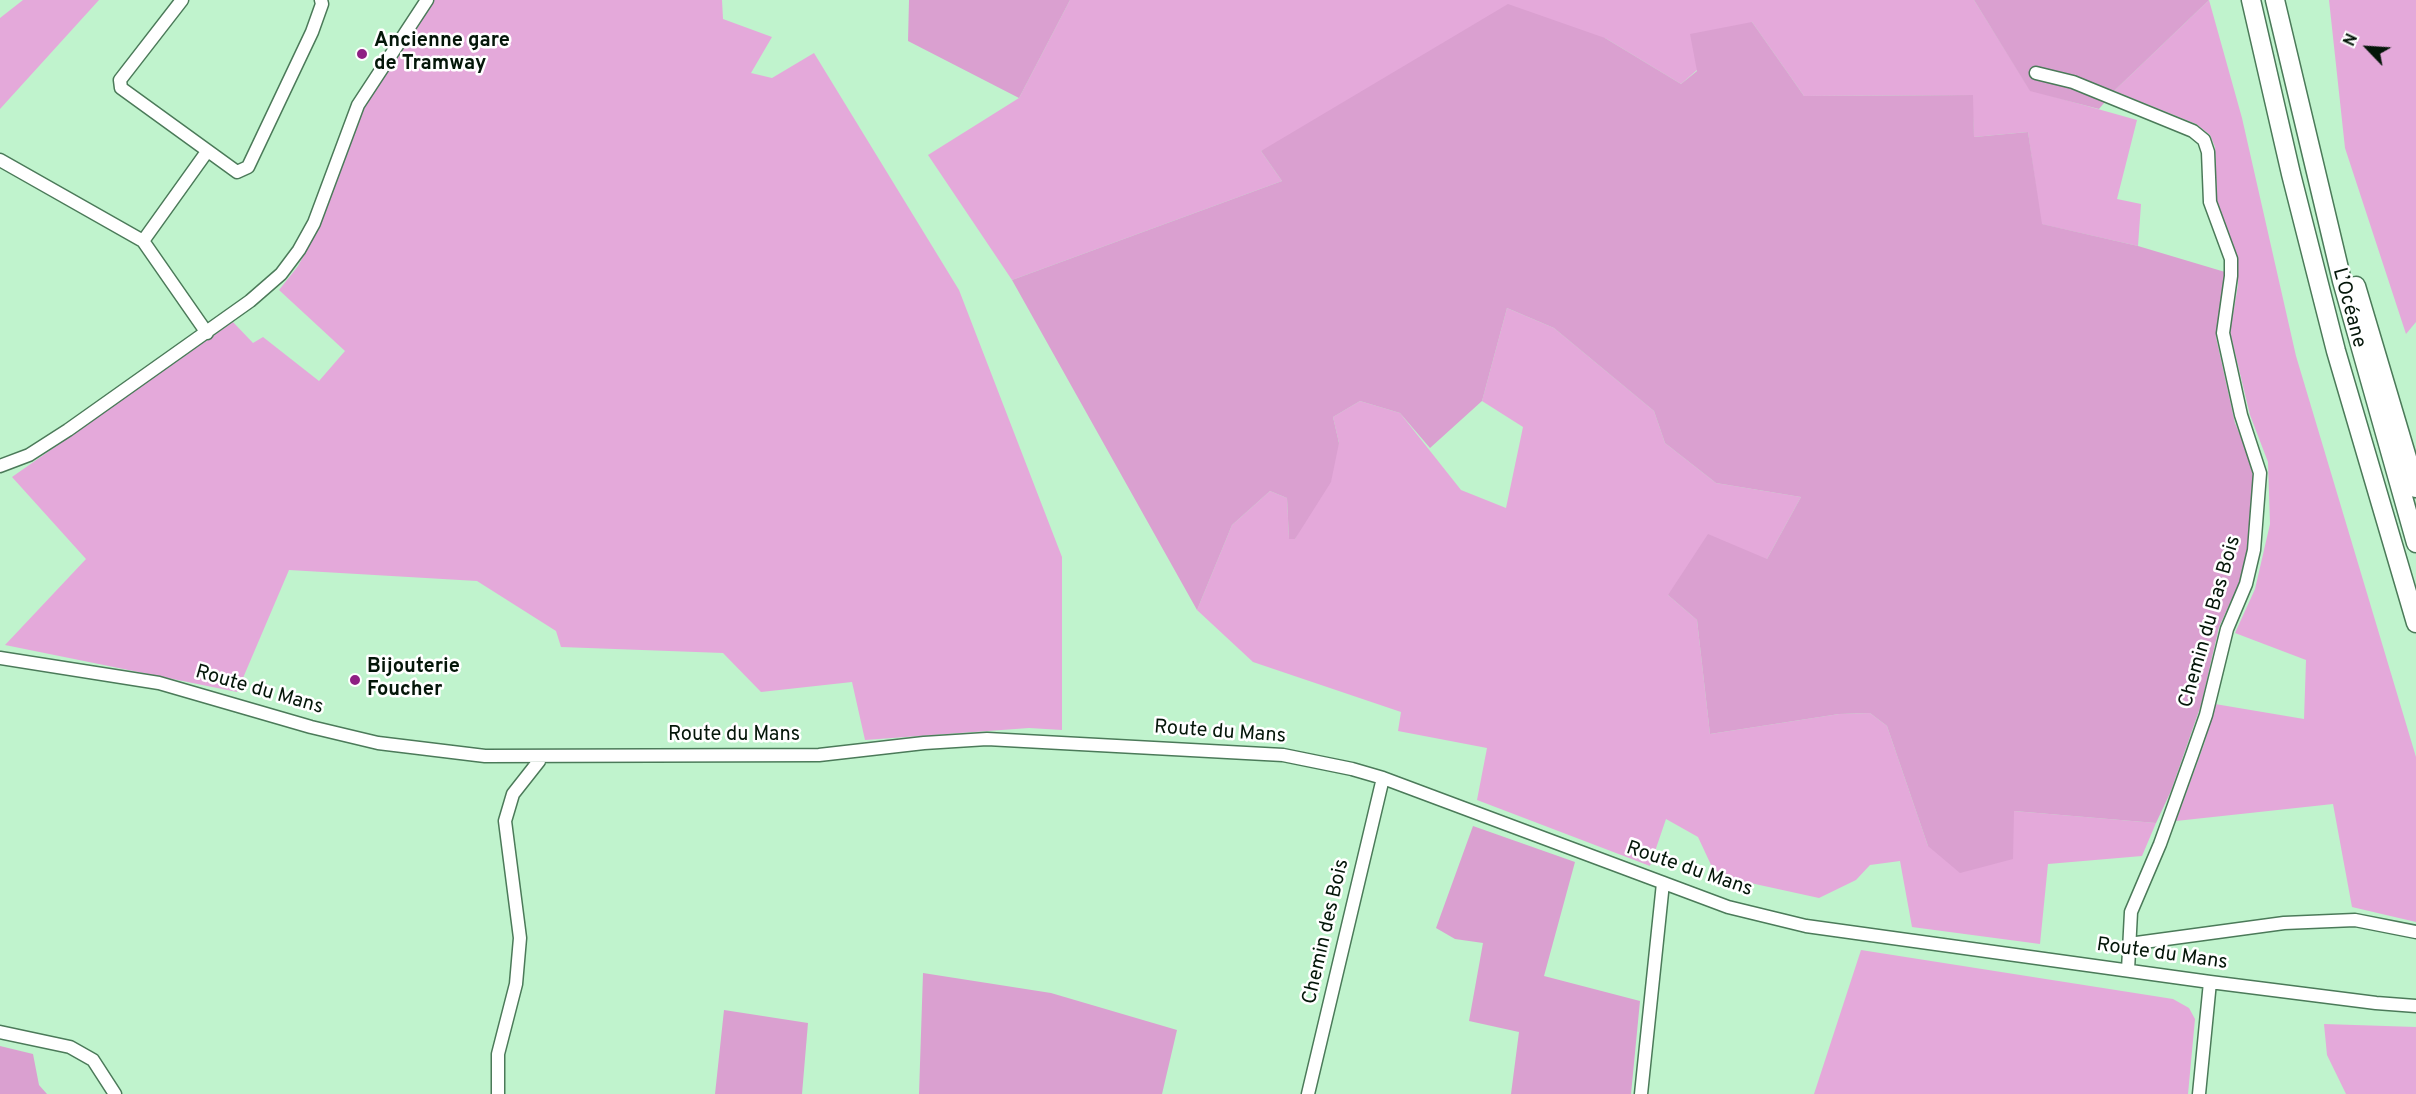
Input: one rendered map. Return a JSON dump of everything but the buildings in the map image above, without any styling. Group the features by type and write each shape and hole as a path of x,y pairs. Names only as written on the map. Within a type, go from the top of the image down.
{"highway":[{"name":"L’Océane","path":"2251,0 2291,174 2331,330 2416,623"},
{"name":"L’Océane","path":"2275,0 2336,258 2416,543"},
{"path":"2287,0 2306,90 2353,278 2416,488"}],"street":[{"path":"182,0 120,81 121,88 206,153 237,172 248,168 312,32 322,4 321,0"},
{"path":"0,466 41,449 207,333 267,288 299,250 318,215 358,105 428,0"},
{"name":"Chemin du Bas Bois","path":"2036,73 2073,82 2193,131 2204,140 2208,152 2210,202 2231,259 2231,276 2223,333 2241,415 2260,472 2254,550 2246,584 2227,629 2206,715 2192,755 2160,844 2131,912 2128,970"},
{"path":"142,241 206,153"},
{"path":"0,160 142,241 207,333"},
{"name":"Route du Mans","path":"0,658 159,683 311,728 378,743 485,756 819,755 934,742 987,739 1283,755 1352,769 1383,778 1728,906 1806,926 2210,982 2416,1006"},
{"path":"498,1094 498,1054 516,984 520,938 505,821 513,794 539,761 540,756"},
{"name":"Chemin des Bois","path":"1308,1094 1383,778"},
{"path":"1641,1094 1663,883"},
{"path":"2129,944 2284,923 2355,920 2416,932"},
{"path":"2199,1094 2210,982"},
{"path":"0,1032 70,1047 93,1060 115,1094"}],"shaded area":[{"path":"23,0 99,0 0,109 0,18"},
{"path":"434,0 722,0 723,19 772,37 751,73 772,78 814,53 959,290 1062,557 1062,730 1029,728 865,740 852,682 761,692 723,653 561,647 556,631 477,581 289,570 237,692 5,645 86,559 12,477 233,322 253,343 263,337 319,381 345,351 279,290 298,266 314,237 362,108"},
{"path":"909,0 1070,0 1019,98 908,41"},
{"path":"1070,0 1974,0 2030,90 2137,120 2117,199 2141,204 2138,246 2041,224 2028,132 1974,137 1972,95 1804,96 1752,22 1681,84 1605,38 1261,151 1282,181 1012,280 928,155 1019,98"},
{"path":"1974,0 2209,0 2114,91 2099,109 2030,91"},
{"path":"2209,0 2242,118 2296,356 2416,757 2416,922 2352,907 2333,804 2176,821 2204,744 2215,704 2304,719 2306,660 2235,633 2255,589 2270,524 2268,462 2250,415 2230,332 2238,285 2238,258 2217,203 2215,147 2210,135 2196,124 2114,91"},
{"path":"2329,0 2416,0 2416,322 2406,334 2345,148"},
{"path":"1508,4 1605,38 1681,84 1697,71 1690,34 1752,22 1804,96 1973,95 1974,137 2028,132 2042,224 2138,246 2225,272 2216,337 2235,423 2246,449 2253,476 2253,510 2248,550 2240,581 2219,627 2201,705 2171,791 2156,823 2014,811 2013,859 1960,873 1928,846 1887,726 1870,713 1839,714 1710,734 1697,620 1668,595 1708,534 1767,559 1801,497 1716,483 1665,443 1654,411 1554,328 1507,308 1482,401 1430,448 1400,413 1360,401 1333,417 1339,443 1331,482 1295,539 1289,539 1287,498 1270,491 1232,525 1197,610 1012,280 1282,181 1261,151"},
{"path":"1507,308 1554,328 1654,411 1665,443 1716,483 1801,497 1767,559 1668,595 1697,620 1710,734 1839,714 1870,713 1887,726 1928,846 2014,811 2156,823 2142,856 2048,864 2040,944 1912,927 1900,861 1870,865 1856,880 1819,898 1723,877 1712,867 1698,837 1666,819 1650,866 1477,800 1487,748 1398,731 1401,712 1253,662 1197,610 1232,525 1270,491 1287,498 1289,538 1295,539 1339,443 1333,417 1360,401 1400,413 1461,490 1506,508 1523,427 1482,401"},
{"path":"1473,826 1575,862 1544,976 1640,1001 1631,1094 1511,1094 1519,1032 1469,1021 1483,943 1455,939 1436,928"},
{"path":"1861,950 2173,999 2189,1008 2195,1019 2188,1094 1814,1094"},
{"path":"923,973 1051,993 1177,1030 1162,1094 919,1094"},
{"path":"724,1010 808,1023 802,1094 715,1094"},
{"path":"2324,1024 2416,1027 2416,1094 2346,1094 2327,1055"},
{"path":"0,1046 33,1054 39,1085 47,1094 0,1094"}],"place":[{"name":"Ancienne gare de Tramway","path":"362,54"},
{"name":"Bijouterie Foucher","path":"355,680"}]}
